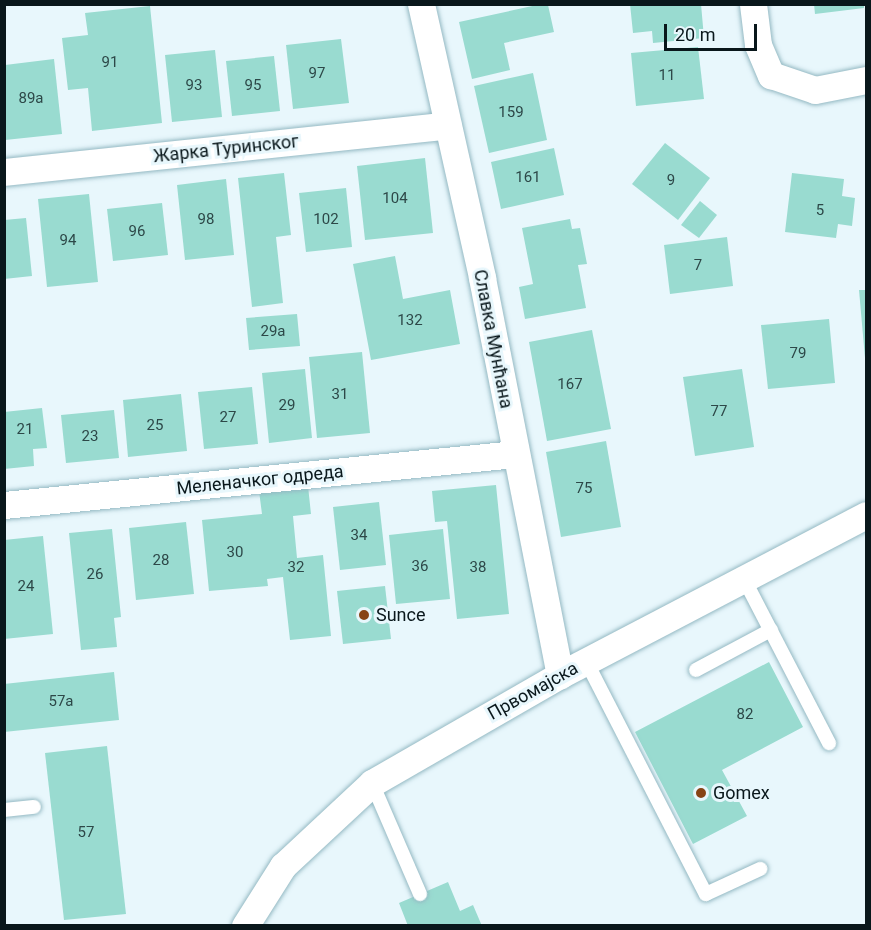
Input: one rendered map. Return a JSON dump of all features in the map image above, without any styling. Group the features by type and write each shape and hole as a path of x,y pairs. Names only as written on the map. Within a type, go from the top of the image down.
{"street":[{"name":"Славка Мунћана","path":"421,4 448,125 560,675"},
{"path":"753,4 758,45 771,75 815,90 867,80"},
{"name":"Жарка Туринског","path":"4,172 448,125"},
{"name":"Меленачког одреда","path":"4,505 515,454"},
{"name":"Првомајска","path":"245,926 283,866 372,783 560,675 867,515"}],"lane":[{"path":"744,579 830,743"},
{"path":"696,670 771,630"},
{"path":"586,661 706,894 760,869"},
{"path":"372,783 420,894"},
{"path":"4,810 34,807"}],"building":[{"path":"630,4 701,4 704,38 653,43 652,31 633,33"},
{"path":"814,4 864,4 864,8 815,14"},
{"path":"537,5 548,5 554,32 504,43 510,70 472,79 459,22"},
{"path":"150,6 162,123 92,131 88,88 68,90 62,38 88,35 85,13"},
{"path":"341,39 349,103 293,109 286,45"},
{"path":"698,47 704,99 636,106 631,53"},
{"path":"215,50 222,117 172,122 165,55"},
{"path":"274,56 280,111 232,116 226,61"},
{"path":"54,59 62,134 5,140 5,65"},
{"path":"533,73 547,140 489,153 474,86"},
{"path":"665,143 710,178 678,220 632,184"},
{"path":"554,148 564,195 501,209 491,162"},
{"path":"425,158 433,233 365,240 357,166"},
{"path":"284,173 291,235 276,237 283,303 252,307 238,178"},
{"path":"792,173 844,179 842,196 855,198 852,226 838,224 836,238 785,232"},
{"path":"226,179 234,255 185,260 177,185"},
{"path":"346,188 352,247 306,252 299,193"},
{"path":"89,194 98,282 47,287 38,199"},
{"path":"700,201 717,215 699,238 681,225"},
{"path":"162,203 168,255 113,261 107,209"},
{"path":"26,218 32,276 4,279 4,220"},
{"path":"570,219 572,229 580,228 587,264 578,265 586,308 525,319 519,287 533,284 522,228"},
{"path":"727,237 733,286 670,294 664,245"},
{"path":"395,256 403,299 450,290 460,344 371,360 353,264"},
{"path":"859,290 866,290 866,358 865,358"},
{"path":"297,314 300,346 249,350 246,318"},
{"path":"829,319 835,383 768,389 761,325"},
{"path":"592,330 611,429 547,441 529,342"},
{"path":"362,352 370,433 317,438 309,357"},
{"path":"305,369 312,438 269,443 262,373"},
{"path":"742,369 754,447 695,456 683,377"},
{"path":"252,387 258,444 204,449 198,392"},
{"path":"181,394 187,451 128,457 123,400"},
{"path":"42,408 47,448 33,449 34,466 4,469 4,412"},
{"path":"114,410 119,458 66,463 61,415"},
{"path":"606,441 621,527 561,537 546,452"},
{"path":"496,485 509,614 457,619 447,521 435,522 432,491"},
{"path":"308,486 311,514 293,516 297,558 323,555 331,636 290,640 283,577 267,579 268,586 209,591 202,520 262,514 259,491"},
{"path":"379,502 386,565 340,570 333,507"},
{"path":"186,522 194,594 136,600 129,528"},
{"path":"112,529 121,617 114,618 117,647 81,650 69,533"},
{"path":"443,529 450,599 396,604 389,535"},
{"path":"43,536 53,634 4,639 4,540"},
{"name":"Sunce","path":"385,586 391,639 343,644 337,591"},
{"path":"769,662 803,727 722,770 747,816 693,844 635,732"},
{"path":"114,672 119,720 4,732 4,684"},
{"path":"107,746 126,914 64,920 45,753"},
{"path":"448,882 460,911 473,905 482,926 408,926 399,903"}],"place":[{"name":"Sunce","path":"364,615"},
{"name":"Gomex","path":"701,793"}]}
